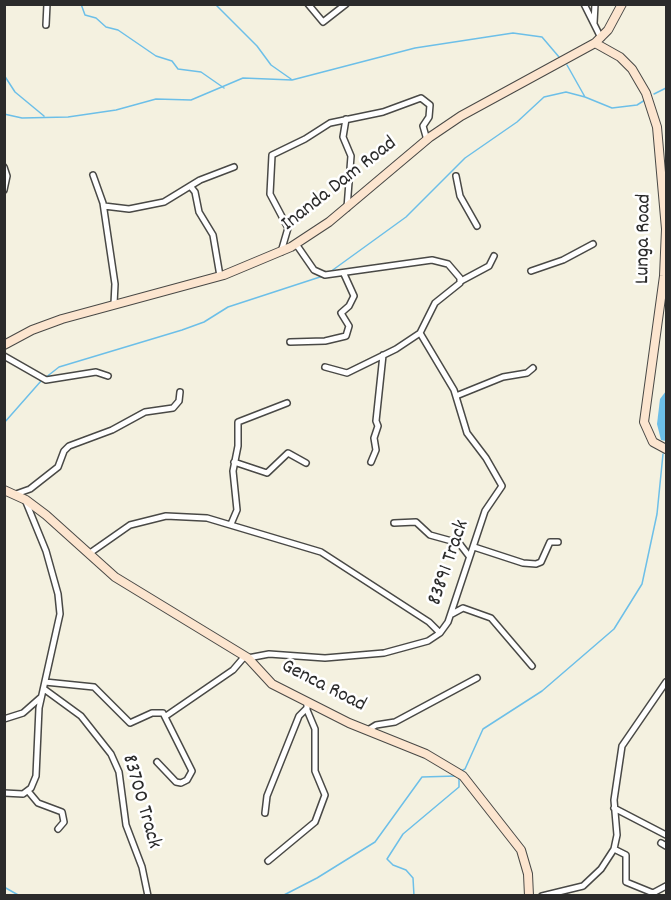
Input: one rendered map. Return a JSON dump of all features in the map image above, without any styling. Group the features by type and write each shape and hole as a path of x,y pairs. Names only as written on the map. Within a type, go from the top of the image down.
{"street":[{"path":"46,25 48,4"},
{"path":"308,4 323,22 346,4"},
{"path":"584,4 598,40"},
{"path":"594,25 595,4"},
{"name":"Inanda Dam Road","path":"6,342 62,319 220,276 296,244 347,208 427,140 460,116 598,40 608,30 622,4"},
{"name":"Lunga Road","path":"598,40 632,69 646,93 657,127 666,229 664,276 644,422 653,442 666,449"},
{"path":"281,252 288,228 270,194 272,171 270,157 330,123 375,115 425,99 430,108 423,126 427,140"},
{"path":"346,119 343,137 351,156 347,208"},
{"path":"104,206 129,209 153,204 171,198 200,180 234,167"},
{"path":"4,168 7,176 4,190"},
{"path":"93,175 104,206 116,284 114,304"},
{"path":"456,176 460,196 477,226"},
{"path":"191,187 195,192 199,212 212,231 220,276"},
{"path":"296,244 317,273 326,275 439,260 454,269 461,280"},
{"path":"531,271 553,264 593,244"},
{"path":"325,367 346,373 420,333 435,303 461,280 489,266 494,256"},
{"path":"290,342 325,341 346,336 349,326 341,313 349,306 354,296 344,274"},
{"name":"83891 Track","path":"247,657 269,654 325,658 367,656 414,646 440,633 450,616 485,511 502,486 486,458 467,433 456,396 420,333"},
{"path":"371,462 376,450 374,438 378,426 376,421 383,355"},
{"path":"4,356 46,380 96,372 108,376"},
{"path":"456,396 504,377 527,373 533,368"},
{"path":"16,494 30,489 58,467 64,451 69,446 112,430 145,412 172,408 179,401 180,392"},
{"path":"231,524 237,510 234,462 238,446 238,421 287,403"},
{"path":"234,462 267,473 288,453 306,463"},
{"name":"Genca Road","path":"4,490 26,500 115,577 247,657 273,684 307,705 426,754 447,765 469,781 521,850 528,874 529,896"},
{"path":"4,793 19,795 28,791 38,766 41,697 60,604 46,551 26,500"},
{"path":"90,553 130,525 166,516 189,515 231,524 321,552 429,622 440,633"},
{"path":"394,522 416,522 430,535 459,543 470,556"},
{"path":"474,547 531,564 541,562 550,542 558,542"},
{"path":"450,616 460,608 486,615 532,666"},
{"path":"166,716 233,670 247,657"},
{"path":"368,730 376,725 395,722 477,678"},
{"path":"45,682 94,687 130,723 157,711 166,716 191,767 191,774 184,783 176,782 157,762"},
{"path":"542,896 575,889 588,883 614,849 617,835 614,808 622,746 666,682"},
{"name":"83700 Track","path":"44,689 81,716 111,754 119,772 126,825 142,867 148,896"},
{"path":"4,719 23,713 41,697"},
{"path":"265,813 267,796 299,716 307,705"},
{"path":"268,861 318,818 325,795 316,776 315,729 307,705"},
{"path":"28,791 38,803 62,812 63,822 58,829"},
{"path":"614,808 665,831"},
{"path":"614,849 626,855 626,882 653,893 666,886"}],"water":[{"path":"666,391 666,441 661,440 657,424 660,399"}],"waterway":[{"path":"81,4 85,15 96,18 106,27 118,30 156,56 172,61 178,69 201,72 224,88"},
{"path":"215,4 257,46 271,65 291,79"},
{"path":"4,114 22,118 68,117 116,110 156,99 191,100 243,78 292,80 415,48 513,33 542,37 559,57"},
{"path":"567,65 585,97 612,108 637,105 645,100"},
{"path":"4,75 15,92 44,116"},
{"path":"654,94 666,88"},
{"path":"330,272 406,217 465,158 517,122 544,97 566,92 585,97"},
{"path":"45,378 59,367 182,330 204,322 228,307 323,276"},
{"path":"4,423 41,381"},
{"path":"461,771 465,769 483,729 542,691 614,629 642,584 657,514 663,454"},
{"path":"282,896 317,878 375,842 422,777 456,776"},
{"path":"414,896 413,878 406,870 393,865 387,859 403,834 459,787 459,778"},
{"path":"4,887 20,896"}]}
